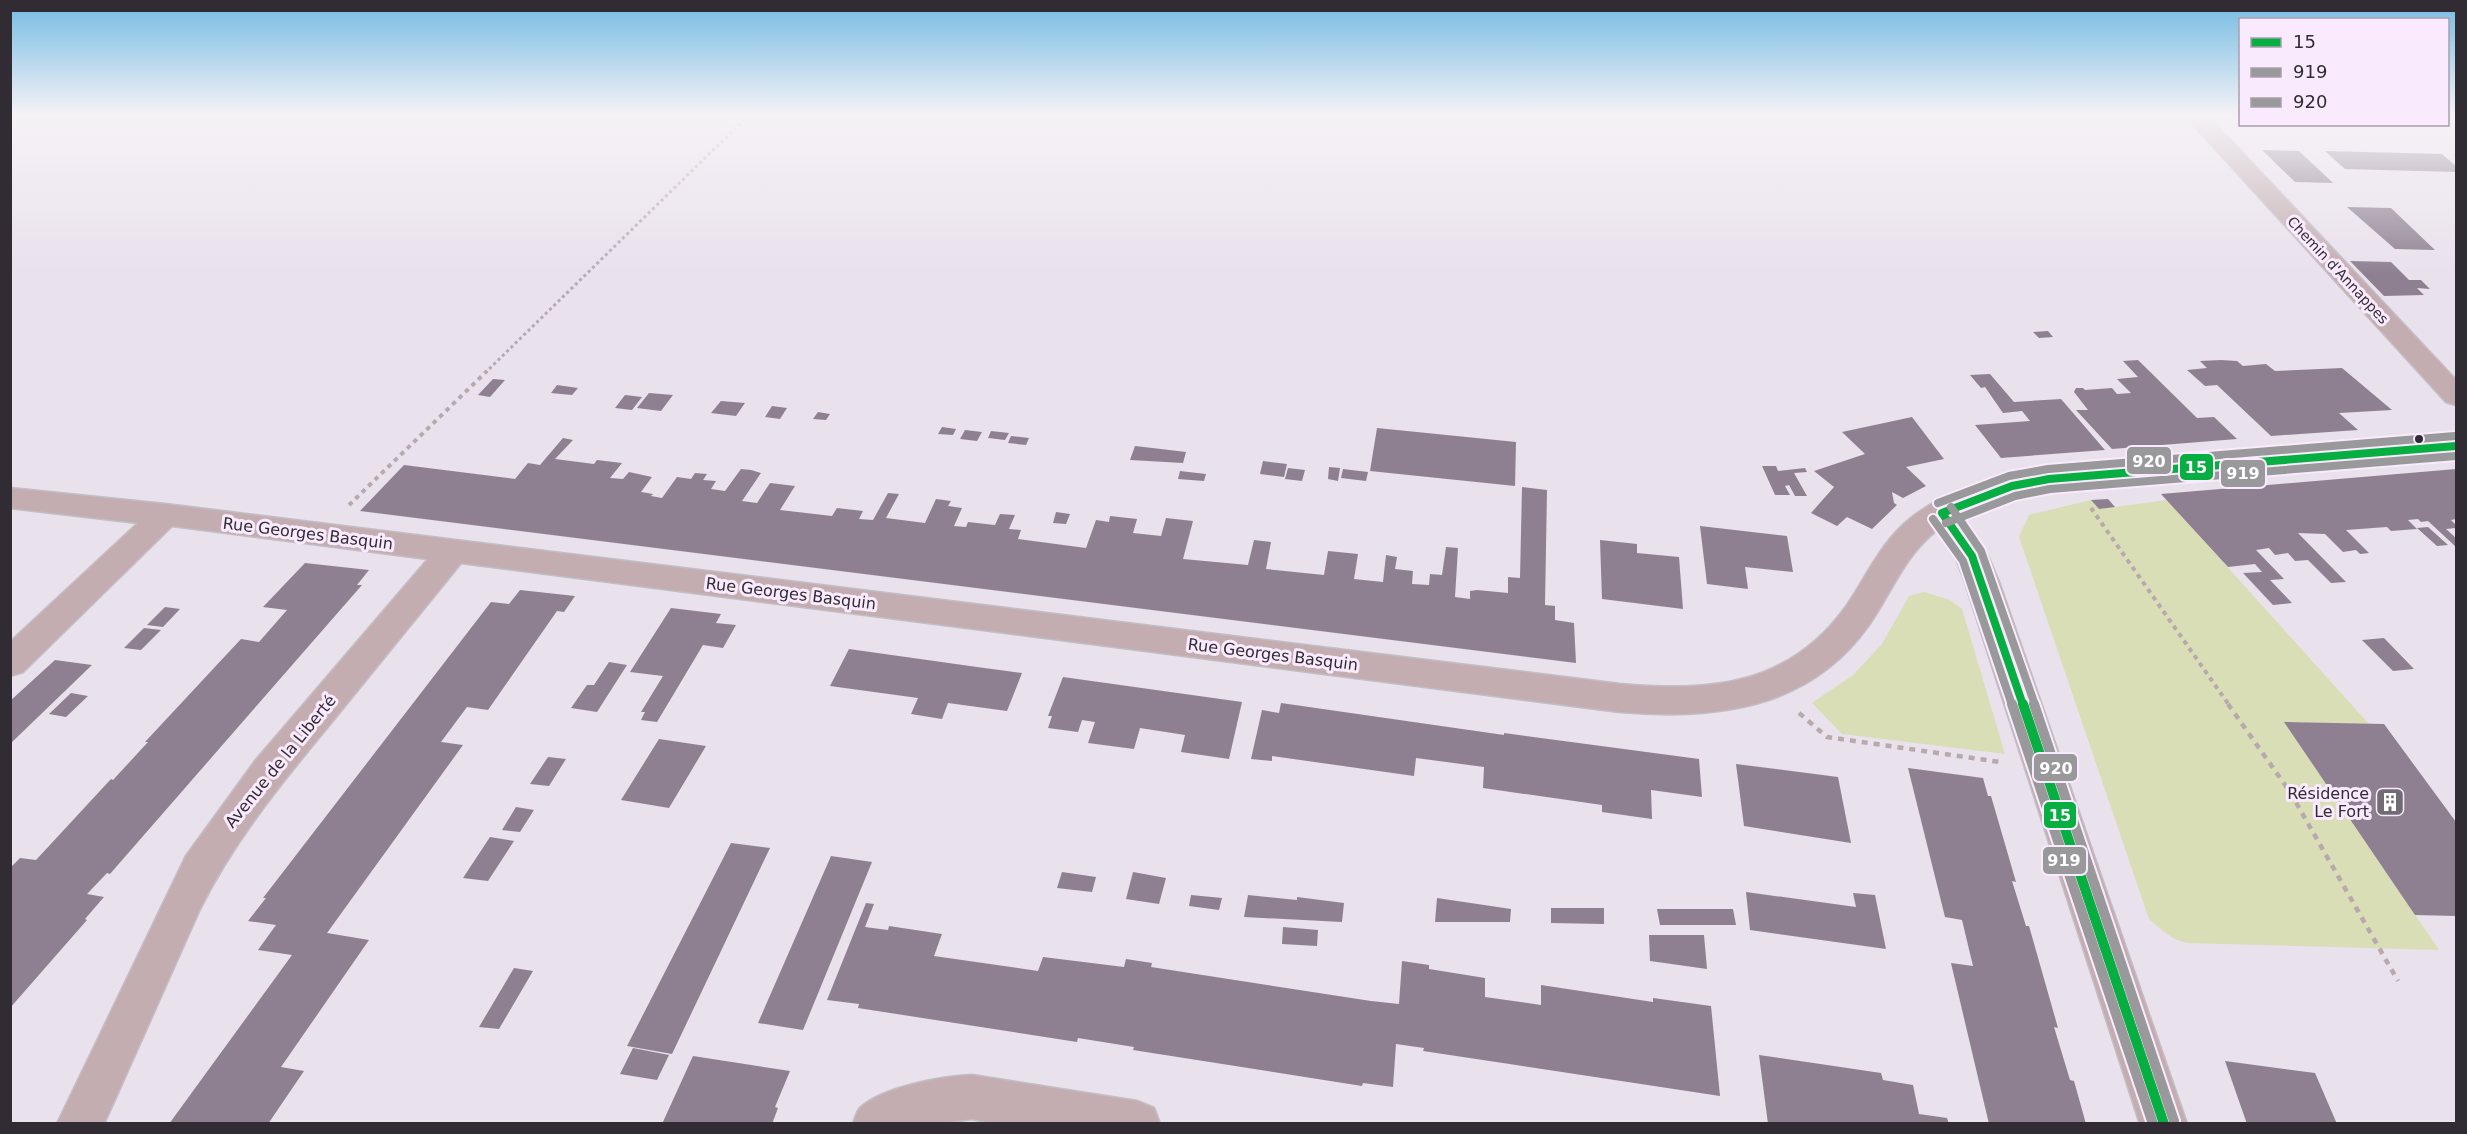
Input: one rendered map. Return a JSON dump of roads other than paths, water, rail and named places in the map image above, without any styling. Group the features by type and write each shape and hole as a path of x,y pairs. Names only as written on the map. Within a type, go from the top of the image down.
{"street":[{"name":"Chemin d'Annappes","path":"2245,169 2457,396"},
{"name":"Rue Georges Basquin","path":"10,498 165,515 1667,701 1712,699 1768,686 1811,662 1828,648 1857,616 1905,541 1942,513 1993,492 2049,479 2457,446"},
{"path":"1942,513 1972,556 1979,573 2164,1124"},
{"path":"10,663 165,515"},
{"name":"Avenue de la Liberté","path":"80,1124 200,867 268,772 453,551"},
{"path":"876,1124 898,1110 920,1103 946,1098 972,1097 1137,1124"}],"place":[{"name":"Résidence Le Fort","path":"2390,802"}]}
